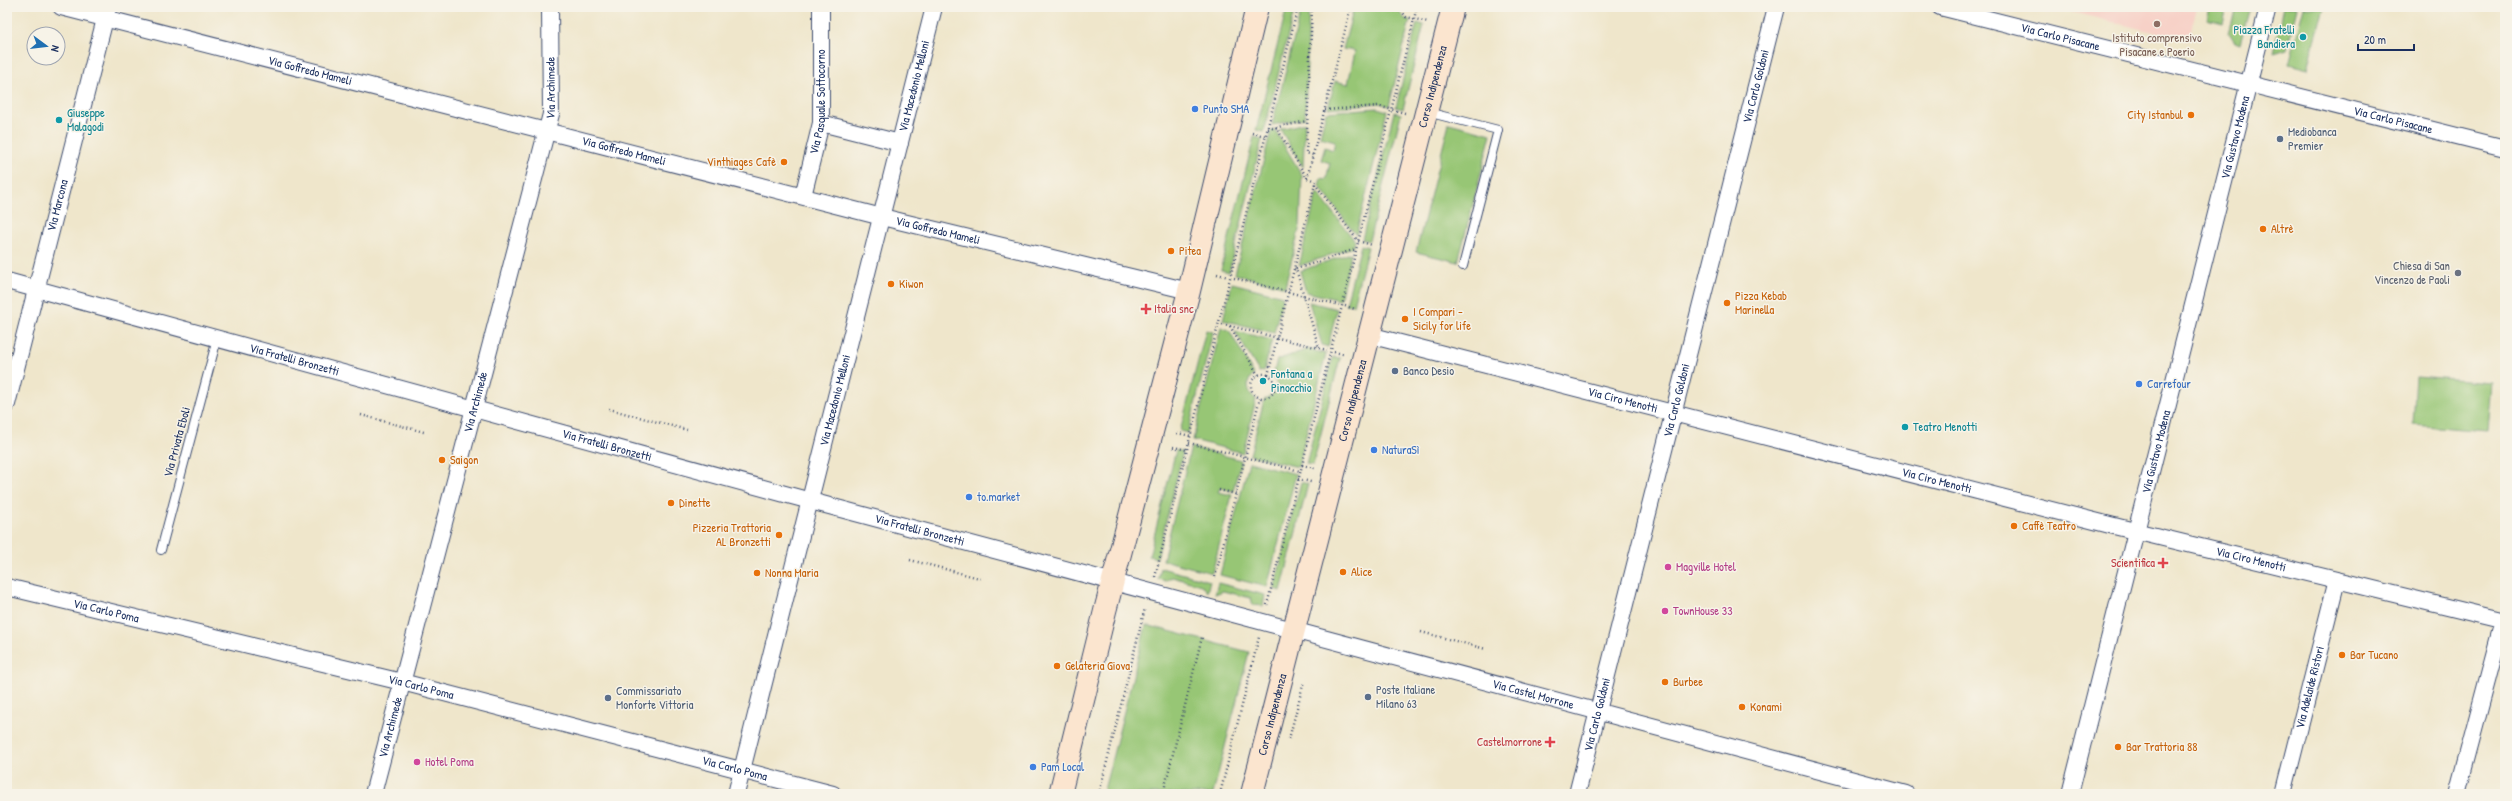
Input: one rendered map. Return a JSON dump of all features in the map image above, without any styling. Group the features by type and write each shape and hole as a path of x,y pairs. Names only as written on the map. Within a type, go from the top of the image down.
{"street":[{"name":"Via Goffredo Mameli","path":"61,7 106,13 882,217 1189,291"},
{"name":"Via Archimede","path":"373,794 551,114 550,7"},
{"name":"Via Pasquale Sottocorno","path":"803,196 821,123 821,7"},
{"name":"Via Macedonio Melloni","path":"736,794 934,7"},
{"path":"1060,794 1112,582 1189,291 1257,7"},
{"name":"Corso Indipendenza","path":"1252,794 1369,335 1416,112 1453,7"},
{"name":"Via Carlo Goldoni","path":"1577,794 1776,7"},
{"name":"Via Carlo Pisacane","path":"1940,7 2505,148"},
{"path":"2248,85 2268,7"},
{"name":"Via Marcona","path":"7,404 106,13"},
{"name":"Via Gustavo Modena","path":"2070,794 2248,85"},
{"path":"821,123 900,142"},
{"name":"Via Fratelli Bronzetti","path":"7,281 473,410 1207,608"},
{"name":"Via Ciro Menotti","path":"1369,335 2136,532 2504,621"},
{"name":"Via Adelaide Ristori","path":"2283,794 2337,580"},
{"name":"Via Carlo Poma","path":"7,587 402,682 833,794"},
{"name":"Via Castel Morrone","path":"1207,608 1598,710 1906,794"},
{"path":"2457,794 2504,621"}],"lane":[{"path":"1416,112 1498,130 1463,266"},
{"name":"Via Privata Eboli","path":"161,550 217,339"}],"path":[{"path":"1155,578 1298,7"},
{"path":"1312,7 1306,153 1313,155"},
{"path":"1307,178 1352,7"},
{"path":"1398,7 1406,17 1428,22"},
{"path":"1266,608 1417,7"},
{"path":"1325,110 1378,106 1416,112"},
{"path":"1268,129 1307,120"},
{"path":"1276,127 1307,178 1316,181 1315,184 1358,241 1372,245"},
{"path":"1252,133 1266,136"},
{"path":"1268,375 1315,184"},
{"path":"1295,269 1356,249"},
{"path":"1295,269 1319,348"},
{"path":"1217,274 1228,277"},
{"path":"1234,278 1338,305"},
{"path":"1346,306 1356,309"},
{"path":"1222,324 1327,350"},
{"path":"1230,326 1258,375"},
{"path":"1334,352 1345,355"},
{"path":"1258,375 1268,375 1273,381 1274,389 1270,396 1260,398 1254,395 1251,387 1252,382 1258,375"},
{"path":"1215,577 1260,398"},
{"path":"609,410 687,430"},
{"path":"361,415 424,432"},
{"path":"1177,433 1191,436"},
{"path":"1189,442 1300,472"},
{"path":"1173,446 1187,450"},
{"path":"1302,465 1316,468"},
{"path":"1298,479 1312,482"},
{"path":"1219,490 1236,494"},
{"path":"910,560 983,579"},
{"path":"1098,794 1146,605"},
{"path":"1420,632 1486,649"},
{"path":"1220,794 1260,635"},
{"path":"1163,794 1202,636"},
{"path":"1289,738 1304,681"}],"shaded area":[{"name":"Istituto comprensivo Pisacane e Poerio","path":"2053,7 2197,7 2188,41"}],"green space":[{"path":"1287,7 1295,7 1264,132 1256,130"},
{"path":"1302,7 1309,7 1305,118 1272,125"},
{"path":"1354,7 1395,7 1405,19 1410,20 1389,106 1379,103 1328,108 1335,81 1348,84 1355,51 1343,49"},
{"path":"2210,7 2226,7 2222,24 2207,20"},
{"path":"2236,7 2250,7 2240,44 2235,42 2229,33"},
{"path":"2284,7 2297,7 2287,49 2273,53"},
{"path":"2304,7 2324,7 2308,69 2289,64"},
{"path":"1417,23 1424,25 1403,109 1396,107"},
{"path":"1377,108 1387,111 1356,235 1319,186 1321,178 1326,179 1330,163 1321,160 1325,147 1333,150 1335,141 1320,137 1326,112"},
{"path":"1394,112 1401,114 1369,241 1362,239"},
{"path":"1305,123 1303,167 1280,129"},
{"path":"1449,123 1491,134 1458,262 1416,252"},
{"path":"1275,130 1302,175 1300,226 1285,287 1235,274 1271,131"},
{"path":"1254,137 1262,139 1229,272 1221,270"},
{"path":"1317,192 1355,241 1353,247 1299,266"},
{"path":"1361,245 1368,247 1353,305 1346,304"},
{"path":"1351,253 1340,300 1306,292 1300,271"},
{"path":"1232,283 1283,296 1274,333 1223,320"},
{"path":"1309,302 1337,309 1328,347 1322,345"},
{"path":"1221,327 1229,330 1254,374 1249,380 1248,387 1251,394 1256,399 1243,453 1193,440"},
{"path":"1206,330 1213,332 1188,433 1180,431"},
{"path":"1235,331 1272,340 1264,371 1259,372"},
{"path":"1308,349 1326,354 1298,467 1250,455 1264,400 1276,392 1277,385 1273,376 1277,360"},
{"path":"1333,357 1340,358 1313,465 1306,464"},
{"path":"2416,376 2491,382 2487,431 2413,425"},
{"path":"1191,447 1241,460 1233,491 1220,488 1218,492 1232,495 1212,573 1163,560"},
{"path":"1176,450 1183,452 1157,558 1149,556"},
{"path":"1249,462 1296,474 1267,587 1220,575"},
{"path":"1301,482 1308,484 1281,591 1274,589"},
{"path":"1161,568 1210,581 1207,592 1201,585 1172,577 1166,581 1158,579"},
{"path":"1218,583 1265,595 1263,606 1253,605 1251,598 1223,591 1215,594"},
{"path":"1146,625 1249,652 1213,794 1103,794"}],"place":[{"name":"Istituto comprensivo Pisacane e Poerio","path":"2157,24"},
{"name":"Piazza Fratelli Bandiera","path":"2303,37"},
{"name":"Punto SMA","path":"1195,109"},
{"name":"City Istanbul","path":"2191,115"},
{"name":"Giuseppe Malagodi","path":"59,120"},
{"name":"Mediobanca Premier","path":"2280,139"},
{"name":"Vinthiages Cafè","path":"784,162"},
{"name":"Altrè","path":"2263,229"},
{"name":"Pitea","path":"1171,251"},
{"name":"Chiesa di San Vincenzo de Paoli","path":"2458,273"},
{"name":"Kiwon","path":"891,284"},
{"name":"Pizza Kebab Marinella","path":"1727,303"},
{"name":"Italia snc","path":"1146,309"},
{"name":"I Compari - Sicily for life","path":"1405,319"},
{"name":"Banco Desio","path":"1395,371"},
{"name":"Fontana a Pinocchio","path":"1263,381"},
{"name":"Carrefour","path":"2139,384"},
{"name":"Teatro Menotti","path":"1905,427"},
{"name":"NaturaSì","path":"1374,450"},
{"name":"Saigon","path":"442,460"},
{"name":"to.market","path":"969,497"},
{"name":"Dinette","path":"671,503"},
{"name":"Caffè Teatro","path":"2014,526"},
{"name":"Pizzeria Trattoria AL Bronzetti","path":"779,535"},
{"name":"Scientifica","path":"2163,563"},
{"name":"Magville Hotel","path":"1668,567"},
{"name":"Alice","path":"1343,572"},
{"name":"Nonna Maria","path":"757,573"},
{"name":"TownHouse 33","path":"1665,611"},
{"name":"Bar Tucano","path":"2342,655"},
{"name":"Gelateria Giova","path":"1057,666"},
{"name":"Burbee","path":"1665,682"},
{"name":"Poste Italiane Milano 63","path":"1368,697"},
{"name":"Commissariato Monforte Vittoria","path":"608,698"},
{"name":"Konami","path":"1742,707"},
{"name":"Castelmorrone","path":"1550,742"},
{"name":"Bar Trattoria 88","path":"2118,747"},
{"name":"Hotel Poma","path":"417,762"},
{"name":"Pam Local","path":"1033,767"}]}
